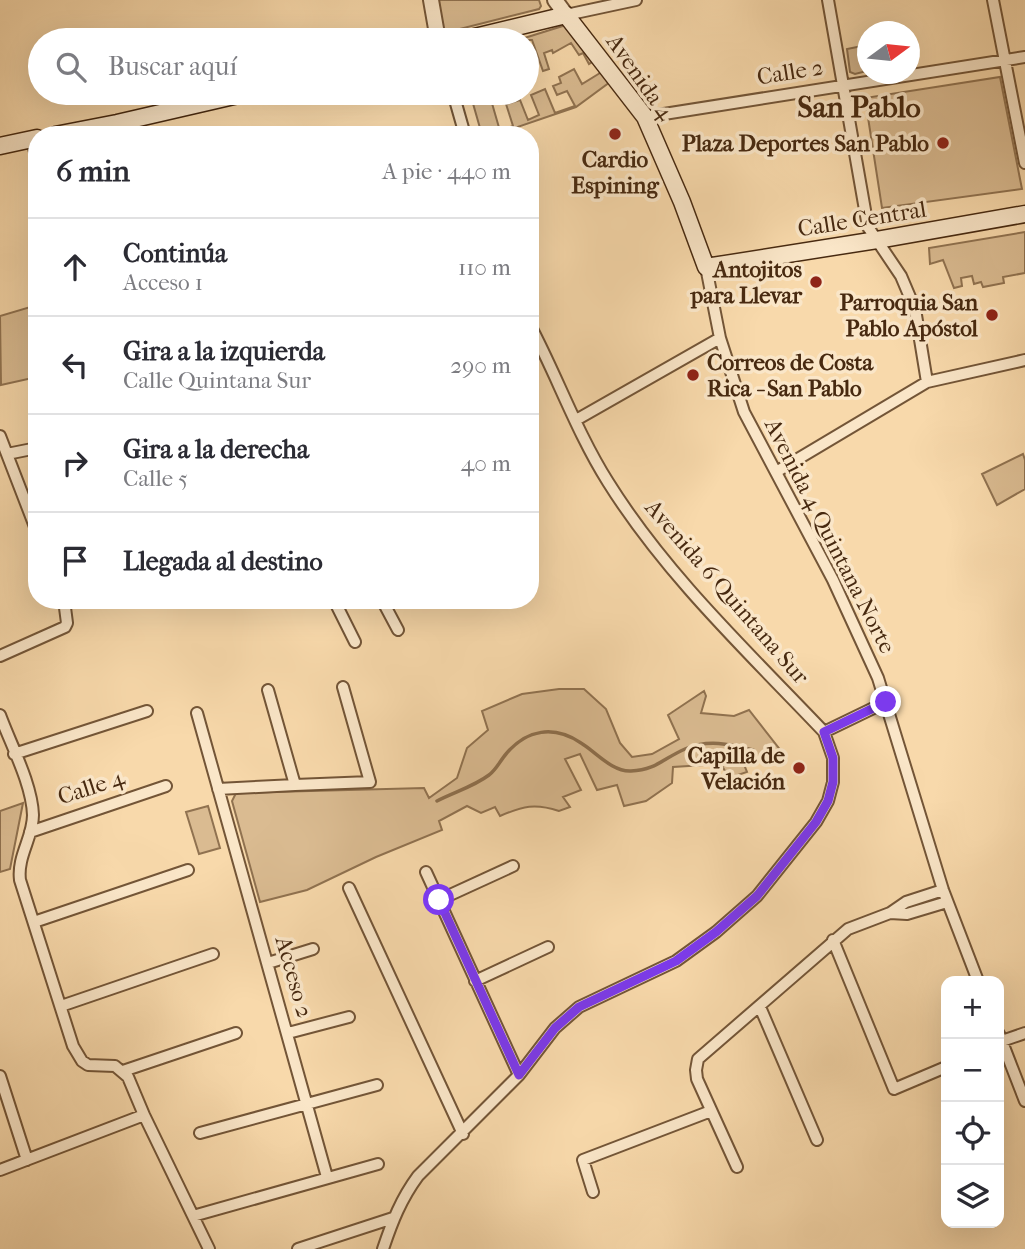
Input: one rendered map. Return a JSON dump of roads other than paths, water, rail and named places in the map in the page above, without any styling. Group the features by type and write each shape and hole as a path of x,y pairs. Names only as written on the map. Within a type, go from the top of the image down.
{"main road":[{"path":"512,28 566,15"},
{"name":"Avenida 4","path":"566,15 645,117 678,191 706,267"},
{"path":"103,126 195,105"},
{"path":"0,146 28,140"},
{"name":"Calle Central","path":"706,267 1025,214"}],"street":[{"path":"431,0 436,28"},
{"name":"Avenida 4","path":"555,0 566,15"},
{"path":"566,15 636,0"},
{"path":"828,0 868,227 901,276 915,309 928,382"},
{"path":"993,0 1025,163"},
{"name":"Calle 2","path":"645,117 1025,57"},
{"path":"456,105 462,126"},
{"name":"Avenida 4 Quintana Norte","path":"706,267 720,338 744,412 834,580 878,678 943,890 976,976"},
{"path":"576,420 720,338"},
{"name":"Avenida 6 Quintana Sur","path":"539,344 607,480 656,549 692,592 824,732"},
{"path":"776,472 928,382 1025,360"},
{"path":"0,436 28,509"},
{"path":"7,454 28,450"},
{"path":"0,656 65,627 65,609"},
{"path":"338,609 355,642"},
{"path":"388,609 398,630"},
{"path":"218,789 370,782 343,687"},
{"path":"268,690 295,785"},
{"path":"383,1249 393,1218 405,1193 418,1176 463,1134 519,1075 555,1028 579,1007 676,961 716,932 757,896 816,822 828,801 833,782 833,758 824,732 886,702"},
{"path":"15,754 146,711"},
{"name":"Acceso 2","path":"197,713 327,1177"},
{"path":"0,715 28,788 33,815 19,870 73,1046 82,1062 88,1065 115,1066 128,1077 209,1249"},
{"name":"Calle 4","path":"30,831 166,786"},
{"path":"439,900 513,866"},
{"path":"34,922 188,870"},
{"path":"426,872 519,1075"},
{"path":"349,888 463,1134"},
{"path":"737,1167 697,1079 698,1059 848,929 890,914 906,902 943,890"},
{"path":"890,914 907,914 947,901"},
{"path":"834,940 894,1089 941,1069"},
{"path":"475,981 548,947"},
{"path":"268,962 313,949"},
{"path":"61,1006 213,954"},
{"path":"760,1007 817,1140"},
{"path":"288,1033 349,1017"},
{"path":"123,1071 236,1033"},
{"path":"1004,1038 1025,1033"},
{"path":"1004,1049 1025,1101"},
{"path":"0,1076 27,1160"},
{"path":"200,1133 377,1085"},
{"path":"593,1192 583,1160 711,1111"},
{"path":"0,1170 144,1115"},
{"path":"193,1216 378,1164"},
{"path":"298,1249 393,1218"}],"waterway":[{"path":"437,801 483,779 494,771 514,746 541,732 571,737 611,765 631,771 647,768 685,749 702,744 727,744 753,750"}],"place":[{"name":"Cardio Espining","path":"615,134"},
{"name":"Plaza Deportes San Pablo","path":"943,143"},
{"name":"Antojitos para Llevar","path":"816,282"},
{"name":"Parroquia San Pablo Apóstol","path":"992,315"},
{"name":"Correos de Costa Rica - San Pablo","path":"693,375"},
{"name":"Capilla de Velación","path":"799,768"}],"district":[{"name":"San Pablo","path":"859,107"}]}
